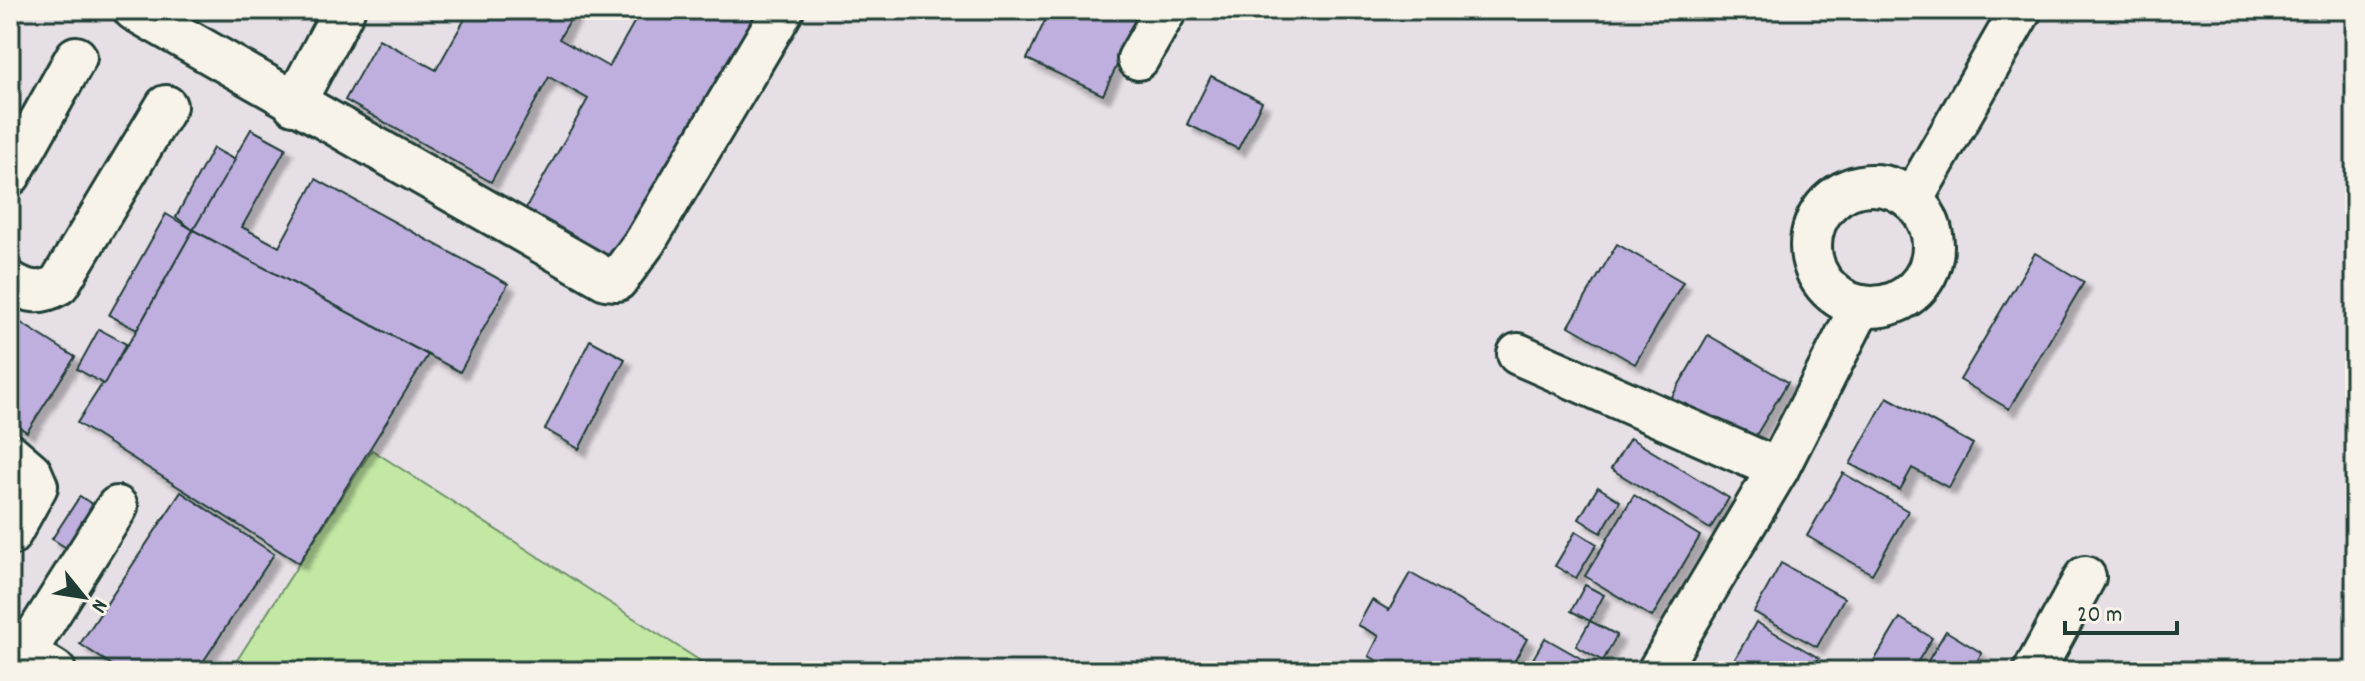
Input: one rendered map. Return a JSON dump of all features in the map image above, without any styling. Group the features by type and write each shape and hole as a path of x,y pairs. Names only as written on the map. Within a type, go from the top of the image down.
{"street":[{"path":"134,10 294,104 606,279 617,280 645,242 783,10"},
{"path":"294,104 344,10"},
{"path":"1138,59 1166,10"},
{"path":"1912,200 2021,10"},
{"path":"10,175 76,57"},
{"path":"10,282 28,292 46,292 59,284 166,106"},
{"path":"1866,185 1885,186 1912,200 1928,221 1932,240 1932,258 1925,277 1912,292 1897,302 1861,306 1841,299 1816,270 1811,252 1819,215 1832,200 1847,190 1866,185"},
{"path":"1658,671 1778,469 1861,306"},
{"path":"1518,354 1778,469"},
{"path":"10,454 31,472 37,486 10,535"},
{"path":"30,656 117,507"},
{"path":"2034,671 2085,577"}],"green space":[{"path":"372,450 716,671 230,671"}],"building":[{"path":"470,10 576,10 559,39 609,67 641,10 762,10 617,268 522,215 588,99 549,77 491,182 345,100 379,39 436,70"},
{"path":"1050,10 1143,10 1103,95 1027,59"},
{"path":"1211,76 1262,102 1238,149 1187,124"},
{"path":"251,129 286,148 242,227 279,247 316,179 508,284 460,372 193,230"},
{"path":"213,148 235,160 193,230 176,217"},
{"path":"166,214 193,230 137,330 109,315"},
{"path":"193,230 428,355 299,563 77,423 137,330"},
{"path":"1617,244 1683,282 1635,364 1569,326"},
{"path":"2035,253 2084,282 2009,409 1960,380"},
{"path":"10,316 75,357 27,432 10,421"},
{"path":"99,329 126,344 104,384 77,369"},
{"path":"1708,335 1788,382 1749,447 1670,400"},
{"path":"590,340 625,359 579,449 545,429"},
{"path":"1887,397 1973,444 1949,488 1912,468 1900,490 1850,464"},
{"path":"1630,438 1729,498 1710,529 1611,469"},
{"path":"1843,473 1908,511 1872,574 1807,536"},
{"path":"1598,487 1620,501 1601,533 1579,519"},
{"path":"181,492 274,554 197,671 121,671 80,644"},
{"path":"1634,495 1700,536 1652,617 1585,576"},
{"path":"80,496 99,509 70,550 52,539"},
{"path":"1576,531 1597,544 1576,578 1555,566"},
{"path":"1781,563 1844,598 1817,647 1754,612"},
{"path":"1410,573 1527,639 1509,671 1396,671 1369,656 1379,636 1358,625 1372,600 1389,610"},
{"path":"1585,585 1604,595 1590,621 1571,611"},
{"path":"1900,618 1932,638 1912,671 1868,671"},
{"path":"1590,621 1617,635 1603,661 1576,646"},
{"path":"1756,622 1819,658 1811,671 1728,671"},
{"path":"1946,631 1982,653 1971,671 1922,671"},
{"path":"1545,638 1603,671 1526,671"}]}
